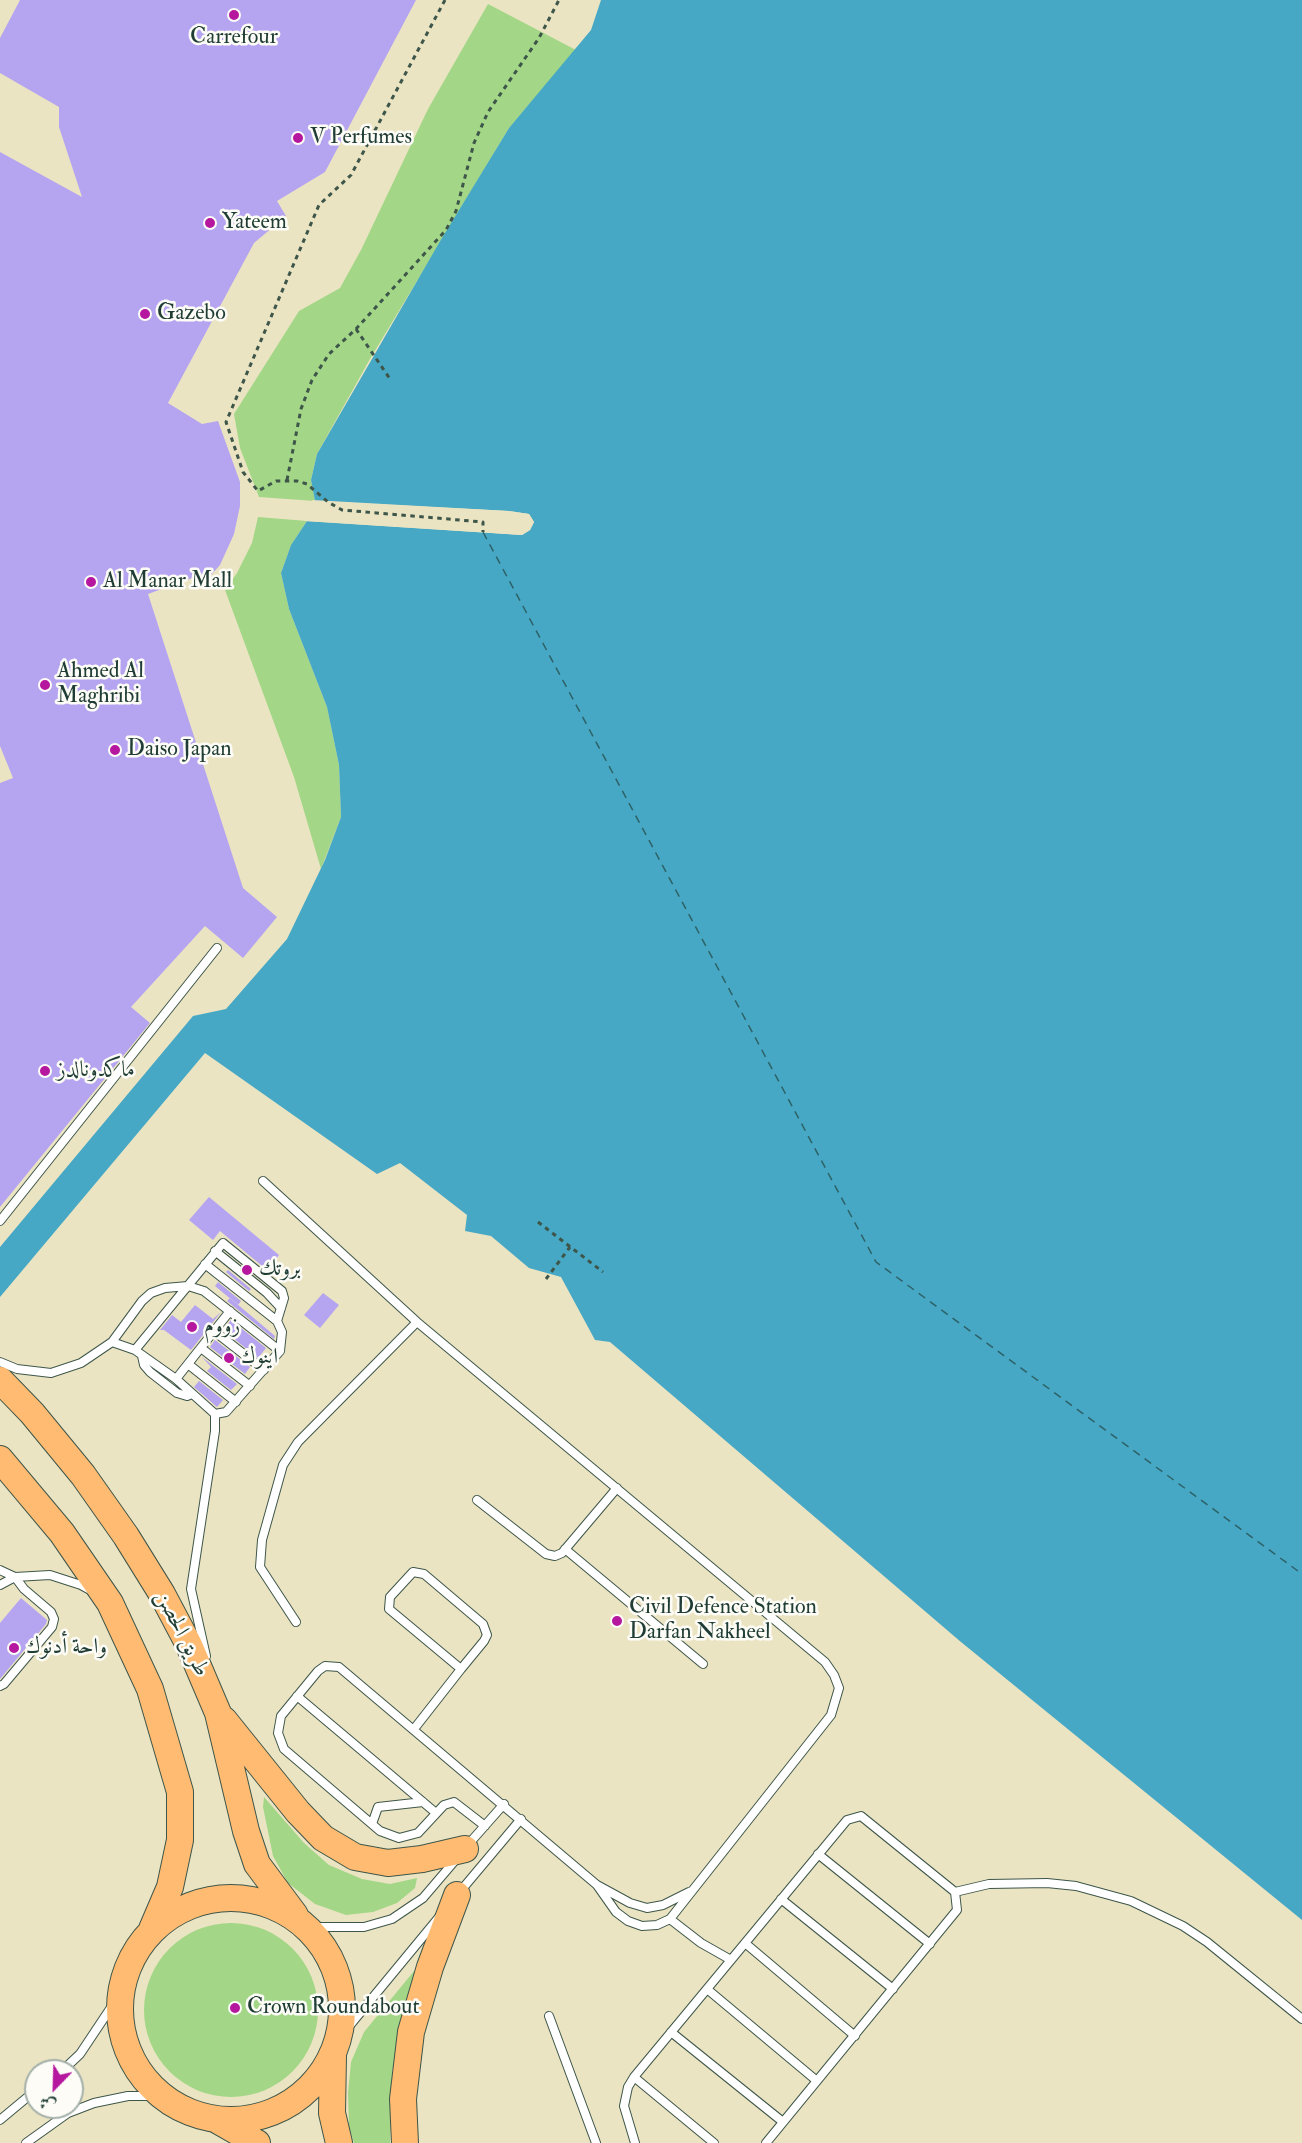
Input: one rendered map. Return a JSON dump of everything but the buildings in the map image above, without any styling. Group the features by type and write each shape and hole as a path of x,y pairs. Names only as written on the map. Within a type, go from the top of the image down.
{"main road":[{"name":"طريق الحصن","path":"0,1380 32,1413 83,1475 126,1536 189,1645 218,1713 246,1831 257,1864 276,1892 329,1953 339,1979 343,2006 337,2046"},
{"path":"0,1460 62,1533 110,1603 150,1689 180,1792 180,1840 170,1887 152,1930 131,1959 120,1994 122,2030 135,2065 160,2096 185,2110 214,2119 258,2143"},
{"path":"218,1713 323,1838 355,1857 388,1863 422,1859 465,1849"},
{"path":"405,2143 403,2099 411,2032 430,1967 457,1896"},
{"path":"152,1930 180,1909 214,1898 250,1899 284,1910 302,1923"},
{"path":"214,2119 250,2119 284,2107 313,2086 337,2046"},
{"path":"337,2046 332,2113 339,2143"}],"lane":[{"path":"0,1221 217,948"},
{"path":"263,1181 417,1322 825,1662 839,1688 831,1715 670,1919 657,1926 642,1926 628,1921 616,1912 597,1885"},
{"path":"138,1353 223,1243 277,1284 284,1298 277,1322"},
{"path":"215,1251 267,1293 281,1308"},
{"path":"205,1264 277,1322 282,1332 280,1351 226,1412 215,1414"},
{"path":"0,1362 17,1369 51,1373 81,1363 112,1342 142,1301 152,1293 165,1288 188,1286 204,1291 280,1351"},
{"path":"176,1379 230,1311"},
{"path":"296,1622 266,1579 260,1560 262,1540 283,1465 298,1442 417,1322"},
{"path":"214,1331 264,1370"},
{"path":"112,1342 138,1353 176,1379 215,1414 216,1431 191,1590 218,1713"},
{"path":"201,1348 250,1386"},
{"path":"138,1353 150,1372 177,1393 187,1396 192,1394"},
{"path":"188,1364 236,1402"},
{"path":"477,1500 550,1556 559,1555 565,1549 616,1488"},
{"path":"565,1549 703,1664"},
{"path":"0,1570 15,1577 24,1590 51,1612 54,1619 52,1627 0,1686"},
{"path":"414,1729 461,1670 486,1638 486,1627 424,1574 413,1572 390,1597 389,1609 461,1670"},
{"path":"0,1584 15,1577 50,1575 81,1584 110,1603"},
{"path":"485,1826 454,1802 449,1802 436,1813 426,1827 409,1837 389,1836 284,1749 278,1733 279,1724 286,1709 325,1666 339,1667 504,1804 597,1885 630,1904 647,1908 663,1905 692,1890"},
{"path":"297,1696 436,1813"},
{"path":"372,1824 374,1811 383,1805 423,1802"},
{"path":"302,1923 364,1927 392,1919 423,1898 504,1804"},
{"path":"635,2143 624,2106 628,2087 634,2077 847,1820 861,1816 955,1892 957,1910 766,2143"},
{"path":"337,2046 521,1819"},
{"path":"818,1854 930,1944"},
{"path":"955,1892 989,1884 1047,1883 1076,1886 1131,1901 1183,1926 1207,1942 1302,2019"},
{"path":"781,1899 893,1989"},
{"path":"670,1919 701,1943 731,1960"},
{"path":"745,1943 855,2036"},
{"path":"707,1989 818,2081"},
{"path":"74,2059 87,2045 120,1994"},
{"path":"549,2016 596,2143"},
{"path":"671,2032 783,2122"},
{"path":"634,2077 714,2143"},
{"path":"26,2143 68,2113 94,2103 128,2096 160,2096"},
{"path":"0,2120 24,2100"}],"path":[{"path":"445,0 351,175 320,205 229,410 226,422 243,472 258,491 276,481 287,480 307,484 328,502 342,510 483,522 483,532"},
{"path":"287,480 301,409 312,380 329,354 356,329 446,230 456,211 474,143 488,112 539,38 558,0"},
{"path":"356,329 390,379"},
{"path":"538,1221 603,1272"},
{"path":"546,1279 570,1246"}],"green space":[{"path":"488,4 576,50 509,128 370,359 317,454 311,480 315,501 259,497 240,448 234,414 299,311 340,288 361,250 428,109"},
{"path":"258,517 307,521 291,545 281,573 289,609 327,707 339,765 341,817 321,869 294,777 225,590 237,573 252,543"},
{"path":"264,1797 304,1843 329,1865 362,1879 390,1884 417,1878 415,1888 397,1903 373,1912 346,1915 315,1904 288,1883 273,1856 263,1807"},
{"path":"231,1923 248,1924 264,1929 280,1937 293,1948 304,1961 312,1977 317,1993 317,2027 312,2043 304,2059 293,2072 280,2083 264,2091 248,2096 231,2097 214,2096 198,2091 182,2083 169,2072 158,2059 150,2043 145,2027 144,2010 145,1993 150,1977 158,1961 169,1948 182,1937 198,1929 214,1924"},
{"path":"414,1971 420,1974 405,2013 392,2072 390,2143 354,2143 349,2127 348,2093 351,2062 364,2032"}],"water":[{"path":"601,0 1302,0 1302,1920 961,1642 610,1342 595,1340 561,1277 529,1268 491,1236 465,1231 467,1215 400,1163 377,1174 205,1053 0,1297 0,1247 193,1016 226,1009 287,939 325,860 341,817 339,765 327,707 289,609 281,573 291,545 307,521 522,535 530,530 534,522 529,514 509,511 315,501 311,480 317,454 439,243 509,128 591,30"}],"pier":[{"path":"312,500 509,511 529,514 534,522 530,530 522,535 304,521 307,518 521,532 528,528 530,522 528,517 509,514 314,504"}],"ferry route":[{"path":"483,532 876,1262 1302,1574"}],"place":[{"name":"Carrefour","path":"234,15"},
{"name":"V Perfumes","path":"298,138"},
{"name":"Yateem","path":"210,223"},
{"name":"Gazebo","path":"145,314"},
{"name":"Al Manar Mall","path":"91,582"},
{"name":"Ahmed Al Maghribi","path":"45,685"},
{"name":"Daiso Japan","path":"115,750"},
{"name":"ماكدونالدز","path":"45,1071"},
{"name":"بروتك","path":"247,1270"},
{"name":"زووم","path":"192,1327"},
{"name":"اينوك","path":"229,1358"},
{"name":"Civil Defence Station Darfan Nakheel","path":"617,1621"},
{"name":"واحة أدنوك","path":"14,1648"},
{"name":"Crown Roundabout","path":"235,2008"}]}
